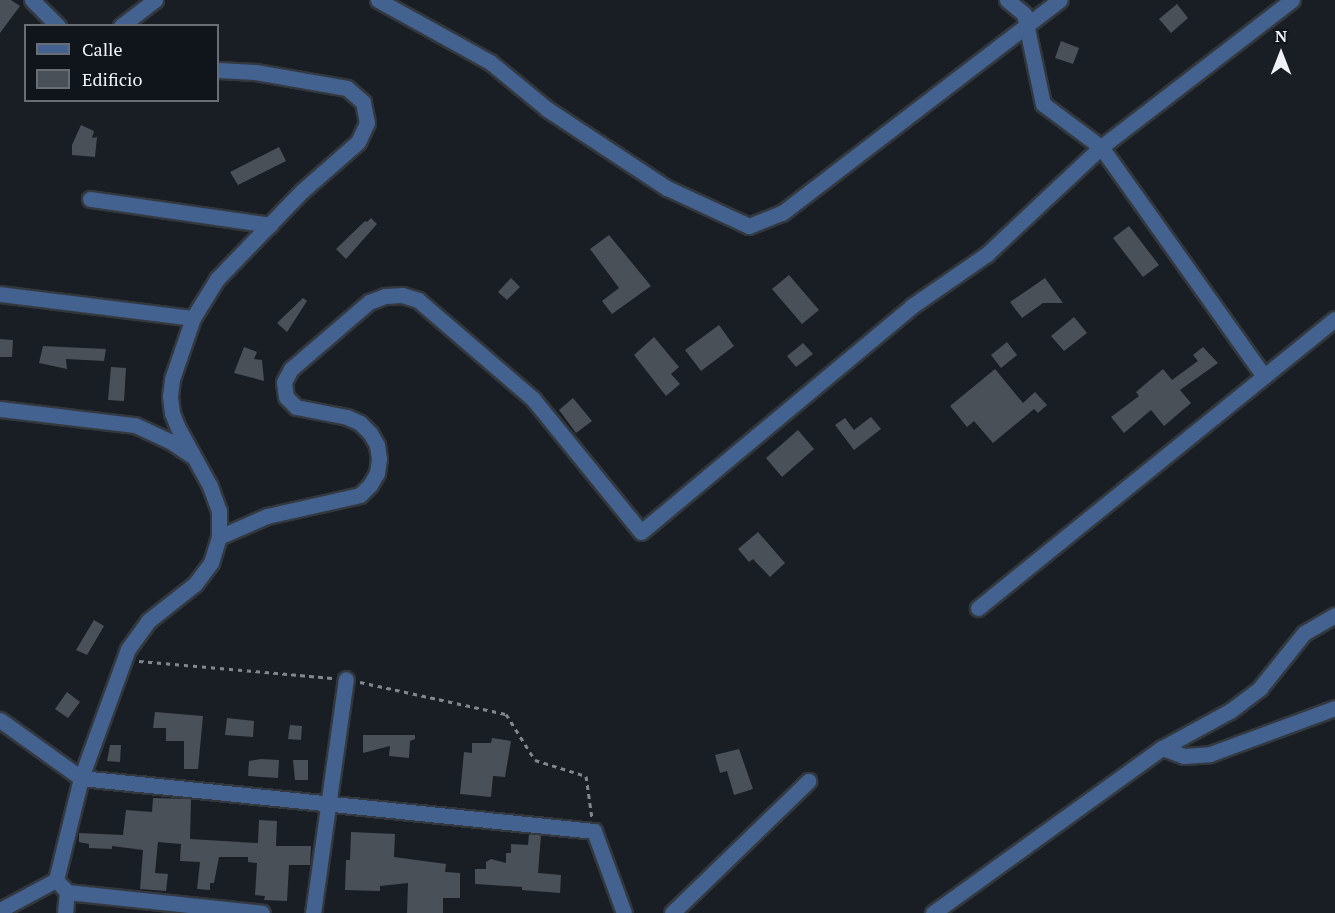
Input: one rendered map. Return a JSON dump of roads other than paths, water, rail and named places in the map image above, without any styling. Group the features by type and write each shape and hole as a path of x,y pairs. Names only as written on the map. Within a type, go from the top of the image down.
{"street":[{"path":"32,0 56,24"},
{"path":"123,24 133,14 155,0"},
{"path":"1007,0 1024,14 1043,104 1101,147 1264,376"},
{"path":"383,1 490,62 547,110 667,188 749,226 782,213 1027,28 1060,0"},
{"path":"219,537 267,516 360,495 370,485 377,473 379,459 377,445 370,433 360,423 347,417 296,407 286,397 284,382 291,369 369,302 385,296 402,295 418,300 533,399 641,532 912,306 987,254 1101,147 1292,0"},
{"path":"0,910 56,880 81,778 124,660 148,621 195,584 211,563 219,537 219,511 210,486 172,413 170,396 172,379 194,318 218,279 302,191 358,142 368,123 363,102 347,88 255,72 219,70"},
{"path":"90,199 270,225"},
{"path":"0,294 194,318"},
{"path":"978,609 1335,319"},
{"path":"0,410 135,425 170,441 194,456"},
{"path":"933,913 1162,748 1230,711 1260,688 1304,633 1335,615"},
{"path":"313,913 346,679"},
{"path":"1162,748 1184,756 1210,754 1335,708"},
{"path":"0,720 81,778 594,831 624,913"},
{"path":"672,913 808,781"},
{"path":"56,880 68,892 262,913"},
{"path":"65,913 68,892"}]}
